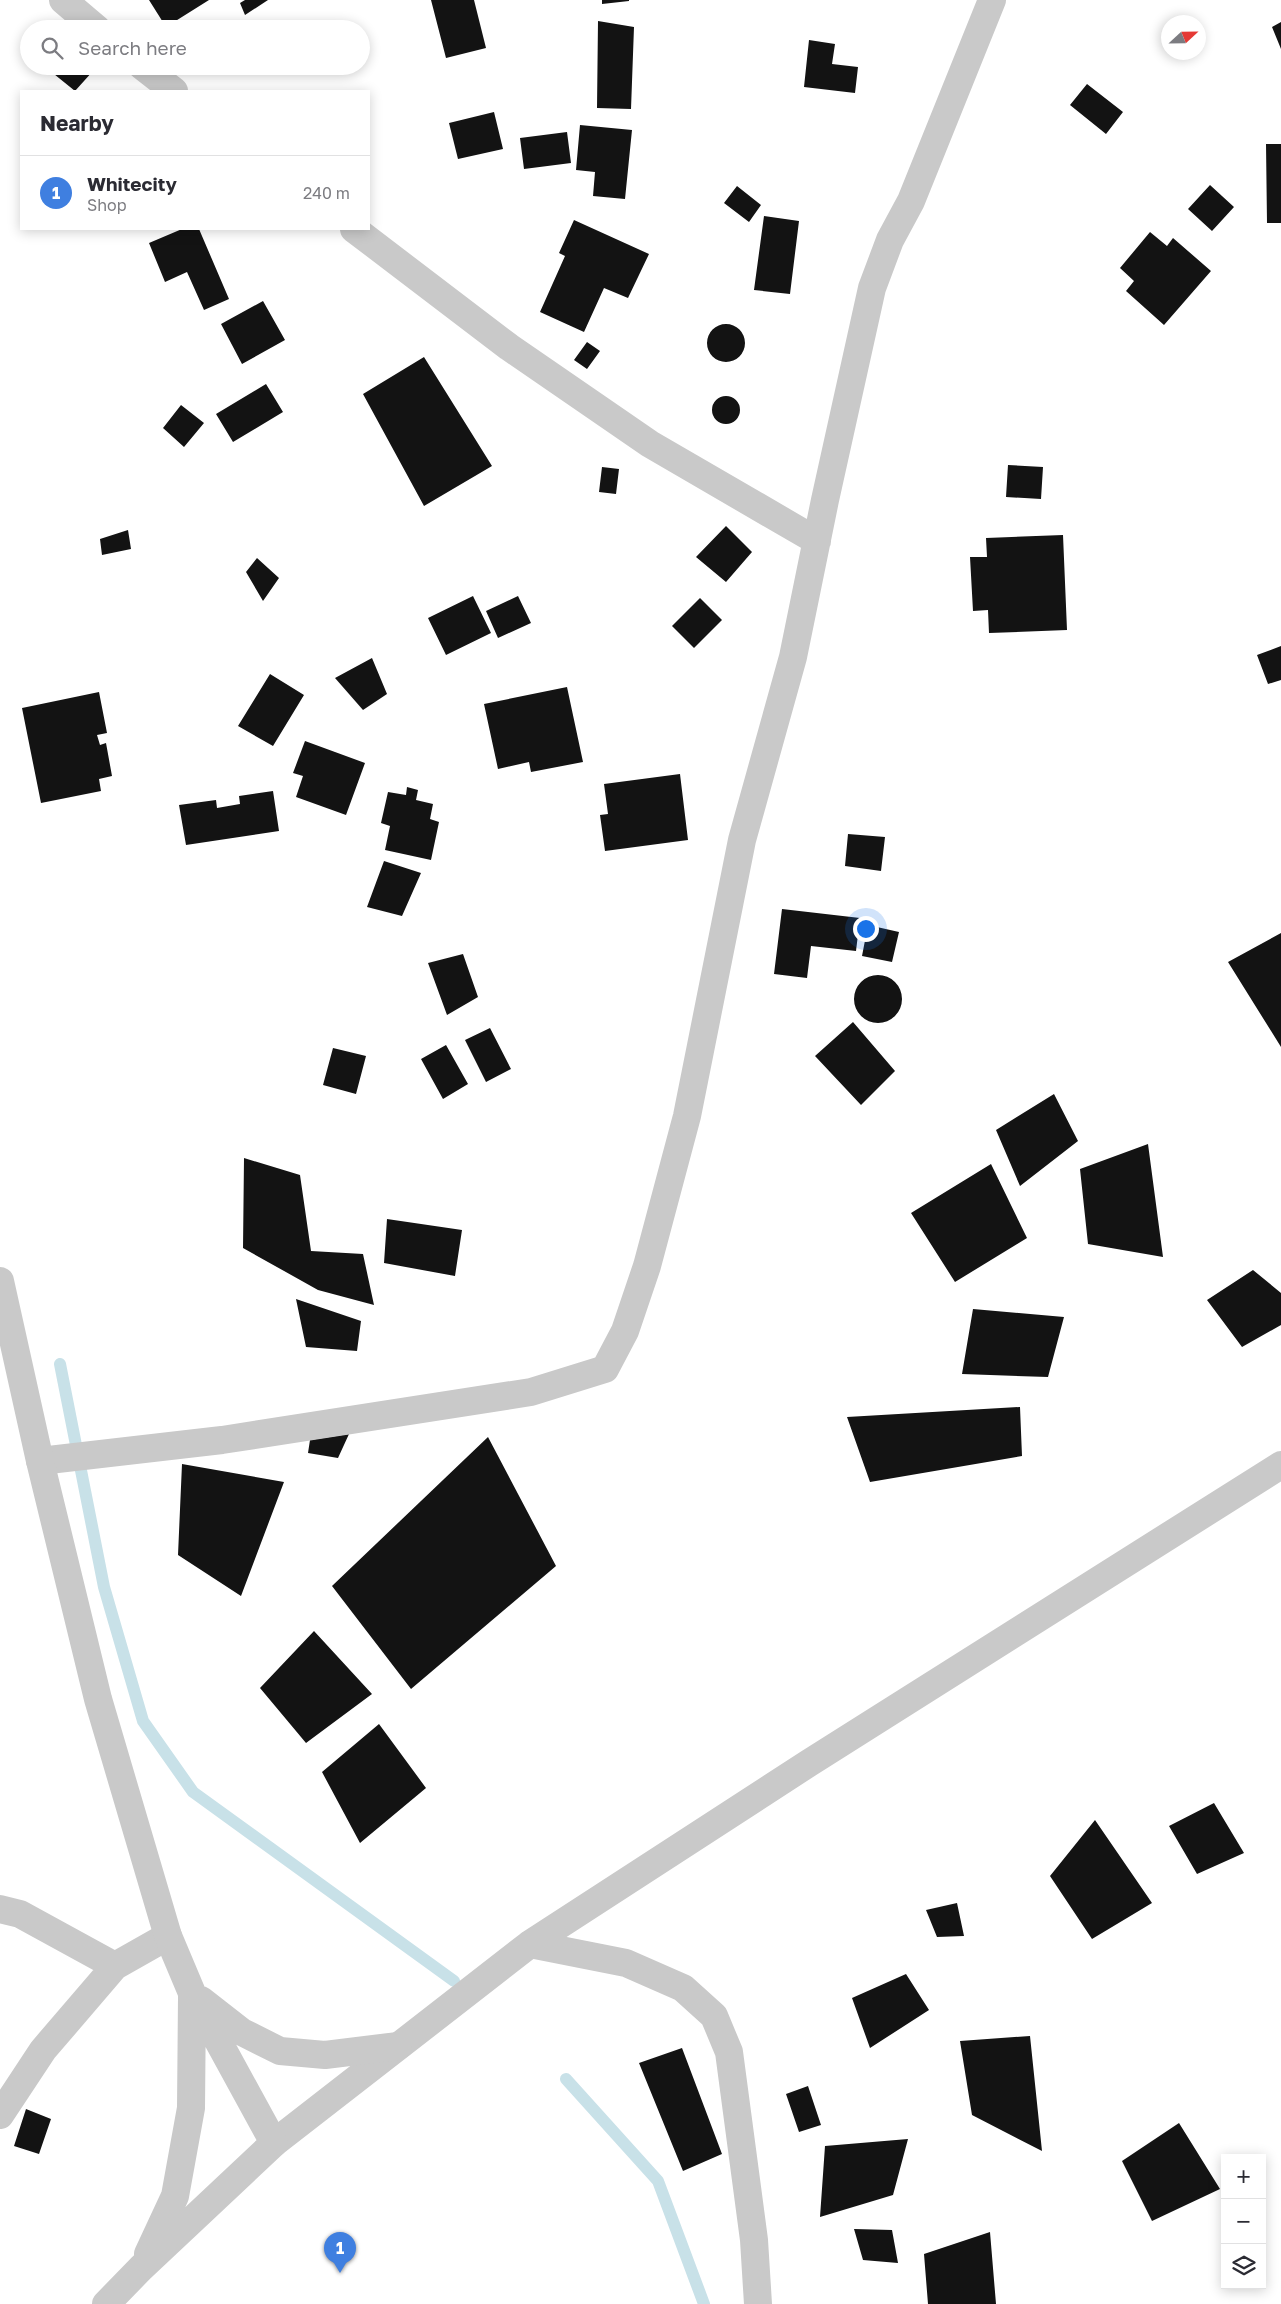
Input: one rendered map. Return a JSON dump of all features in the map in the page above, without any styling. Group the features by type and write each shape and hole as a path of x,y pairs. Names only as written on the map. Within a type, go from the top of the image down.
{"street":[{"path":"63,0 87,20"},
{"path":"40,1462 222,1440 531,1392 605,1369 625,1331 648,1266 688,1116 742,840 793,657 872,288 890,240 911,201 992,0"},
{"path":"154,75 173,90"},
{"path":"355,230 509,346 650,444 817,541"},
{"path":"0,1281 40,1462 98,1699 168,1936 192,1993 274,2143"},
{"path":"106,2304 141,2268 274,2143 530,1944 801,1769 1281,1465"},
{"path":"0,1909 20,1914 115,1966"},
{"path":"0,2115 43,2050 115,1966 168,1936"},
{"path":"530,1944 626,1963 682,1988 714,2016 729,2052 754,2240 758,2304"},
{"path":"192,1993 242,2032 280,2051 325,2055 398,2046"},
{"path":"141,2268 175,2196 192,2108 192,1993"}],"building":[{"path":"149,0 209,0 177,20 162,20"},
{"path":"245,0 268,0 245,15 240,3"},
{"path":"431,0 474,0 486,48 446,58"},
{"path":"602,0 629,0 629,1 602,4"},
{"path":"598,21 634,27 631,109 597,108"},
{"path":"1281,22 1281,49 1272,27"},
{"path":"809,40 835,44 832,64 858,67 855,93 804,87"},
{"path":"55,75 89,75 74,90"},
{"path":"1087,84 1123,112 1106,134 1070,105"},
{"path":"494,112 503,149 458,159 449,123"},
{"path":"580,125 632,130 625,199 593,196 595,172 576,170"},
{"path":"567,132 571,163 524,169 520,138"},
{"path":"1266,144 1281,144 1281,223 1267,223"},
{"path":"1210,185 1234,207 1212,231 1188,209"},
{"path":"737,186 761,205 749,222 724,203"},
{"path":"764,216 799,221 790,294 754,290"},
{"path":"574,220 649,254 628,298 604,288 584,332 540,312 565,256 559,253"},
{"path":"180,230 199,230 229,299 204,310 187,272 165,282 149,243"},
{"path":"1150,232 1167,246 1173,238 1211,271 1164,325 1126,291 1134,281 1120,268"},
{"path":"263,301 285,340 242,364 221,324"},
{"path":"726,324 740,329 745,343 740,357 726,362 712,357 707,343 712,329"},
{"path":"587,342 600,351 587,369 574,360"},
{"path":"424,357 492,466 424,506 363,394"},
{"path":"266,384 283,412 233,442 216,414"},
{"path":"726,396 736,400 740,410 736,420 726,424 716,420 712,410 716,400"},
{"path":"181,405 204,423 184,447 163,428"},
{"path":"1008,465 1043,467 1041,499 1006,497"},
{"path":"602,467 619,469 616,494 599,492"},
{"path":"726,526 752,552 726,582 696,557"},
{"path":"128,530 131,549 102,555 100,539"},
{"path":"1063,535 1067,630 989,633 988,610 973,611 970,557 987,557 986,538"},
{"path":"257,558 279,578 263,601 246,572"},
{"path":"473,596 491,633 446,655 428,618"},
{"path":"518,596 531,623 498,638 486,611"},
{"path":"700,598 722,620 694,648 672,626"},
{"path":"1281,646 1281,680 1268,684 1257,655"},
{"path":"372,658 387,694 363,710 335,678"},
{"path":"270,674 304,695 273,746 238,726"},
{"path":"567,687 583,762 531,772 529,762 498,769 484,704"},
{"path":"99,692 107,733 97,735 100,745 106,743 112,776 99,779 101,791 41,803 22,708"},
{"path":"305,741 365,763 346,815 296,797 303,776 293,773"},
{"path":"680,774 688,840 605,851 600,815 608,814 604,784"},
{"path":"407,787 418,790 416,800 433,804 430,819 439,822 431,860 385,850 390,826 381,823 388,792 406,795"},
{"path":"273,791 279,831 186,845 179,805 216,800 217,808 240,804 239,796"},
{"path":"848,834 885,837 881,871 845,866"},
{"path":"384,861 421,873 402,916 367,907"},
{"path":"782,909 860,918 856,951 811,946 807,978 774,974"},
{"path":"868,925 899,932 892,962 862,956"},
{"path":"1281,933 1281,1047 1228,962"},
{"path":"463,954 478,997 447,1015 428,963"},
{"path":"873,975 883,975 895,982 902,994 902,1004 895,1016 883,1023 873,1023 865,1019 858,1012 854,1004 854,994 858,986 865,979"},
{"path":"853,1022 895,1071 861,1105 815,1056"},
{"path":"490,1028 511,1069 486,1082 465,1040"},
{"path":"446,1045 468,1084 443,1099 421,1059"},
{"path":"333,1048 366,1056 356,1094 323,1085"},
{"path":"1054,1094 1078,1141 1020,1186 996,1130"},
{"path":"1148,1144 1163,1257 1088,1244 1080,1169"},
{"path":"244,1158 300,1175 311,1251 363,1254 374,1305 318,1290 243,1248"},
{"path":"991,1164 1027,1238 955,1282 911,1213"},
{"path":"387,1219 462,1230 455,1276 384,1263"},
{"path":"1253,1270 1281,1293 1281,1325 1242,1347 1207,1300"},
{"path":"296,1299 361,1321 357,1351 306,1347"},
{"path":"973,1309 1064,1317 1048,1377 962,1374"},
{"path":"1020,1407 1022,1456 870,1482 847,1417"},
{"path":"349,1434 338,1458 308,1453 310,1440"},
{"path":"488,1437 556,1566 411,1689 332,1586"},
{"path":"182,1464 284,1482 241,1596 178,1555"},
{"path":"314,1631 372,1694 306,1743 260,1688"},
{"path":"379,1724 426,1788 360,1843 322,1772"},
{"path":"1214,1803 1244,1853 1197,1874 1169,1826"},
{"path":"1095,1820 1152,1903 1092,1939 1050,1876"},
{"path":"957,1903 964,1936 937,1937 926,1910"},
{"path":"906,1974 929,2010 870,2048 852,1998"},
{"path":"1030,2036 1042,2151 972,2115 960,2041"},
{"path":"682,2048 722,2154 683,2171 639,2063"},
{"path":"808,2086 821,2125 799,2132 786,2094"},
{"path":"26,2109 51,2119 39,2154 14,2146"},
{"path":"1179,2123 1220,2189 1152,2221 1122,2161"},
{"path":"908,2139 893,2195 820,2217 825,2146"},
{"path":"854,2229 892,2230 898,2263 863,2260"},
{"path":"990,2232 996,2304 928,2304 924,2254"}],"waterway":[{"path":"60,1364 104,1587 143,1721 193,1792 454,1981"},
{"path":"566,2079 658,2181 704,2304"}],"place":[{"name":"Whitecity","path":"340,2273"}]}
